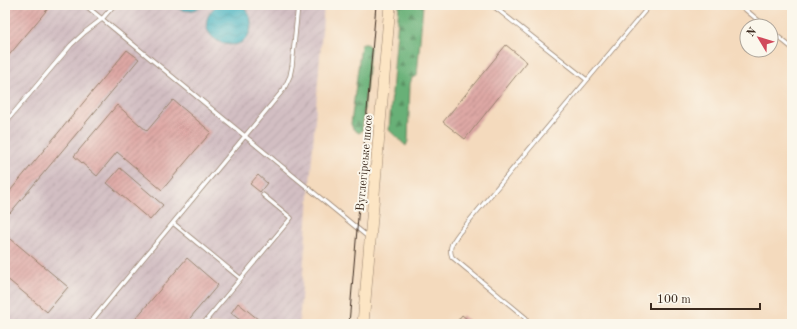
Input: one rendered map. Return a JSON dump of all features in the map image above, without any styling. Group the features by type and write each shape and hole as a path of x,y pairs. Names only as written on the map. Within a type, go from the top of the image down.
{"street":[{"name":"Вуглегірське шосе","path":"363,324 390,5"}],"lane":[{"path":"85,5 370,239"},
{"path":"5,123 78,38 102,19 114,5"},
{"path":"89,324 284,89 290,76 294,55 298,5"},
{"path":"492,5 587,80"},
{"path":"521,324 526,318 452,257 450,246 459,233 650,5"},
{"path":"740,5 755,18"},
{"path":"779,37 792,48"},
{"path":"203,324 291,218 263,195"},
{"path":"173,223 240,278"},
{"path":"5,320 9,324"}],"shaded area":[{"path":"5,5 324,5 299,324 5,324"}],"green space":[{"path":"399,5 423,5 417,76 412,78 410,84 408,141 406,146 389,130"},
{"path":"367,44 370,47 362,131 359,133 353,129 351,124 361,45"}],"water":[{"path":"173,5 202,5 199,8 188,11"},
{"path":"217,5 241,5 249,14 251,27 246,38 238,44 228,45 219,42 211,35 207,26 208,16"}],"building":[{"path":"5,5 51,5 5,60"},
{"path":"506,45 527,62 465,139 443,122"},
{"path":"127,50 139,59 10,213 5,208 5,197"},
{"path":"173,100 211,132 162,190 117,152 97,176 74,156 117,105 147,131"},
{"path":"120,168 163,205 150,220 107,183"},
{"path":"258,175 267,183 260,192 250,184"},
{"path":"5,234 68,287 47,312 5,277"},
{"path":"187,258 218,285 185,324 131,324"},
{"path":"238,303 264,324 245,324 231,313"},
{"path":"462,315 473,324 455,324"}],"tram line":[{"path":"349,324 376,5"}]}
